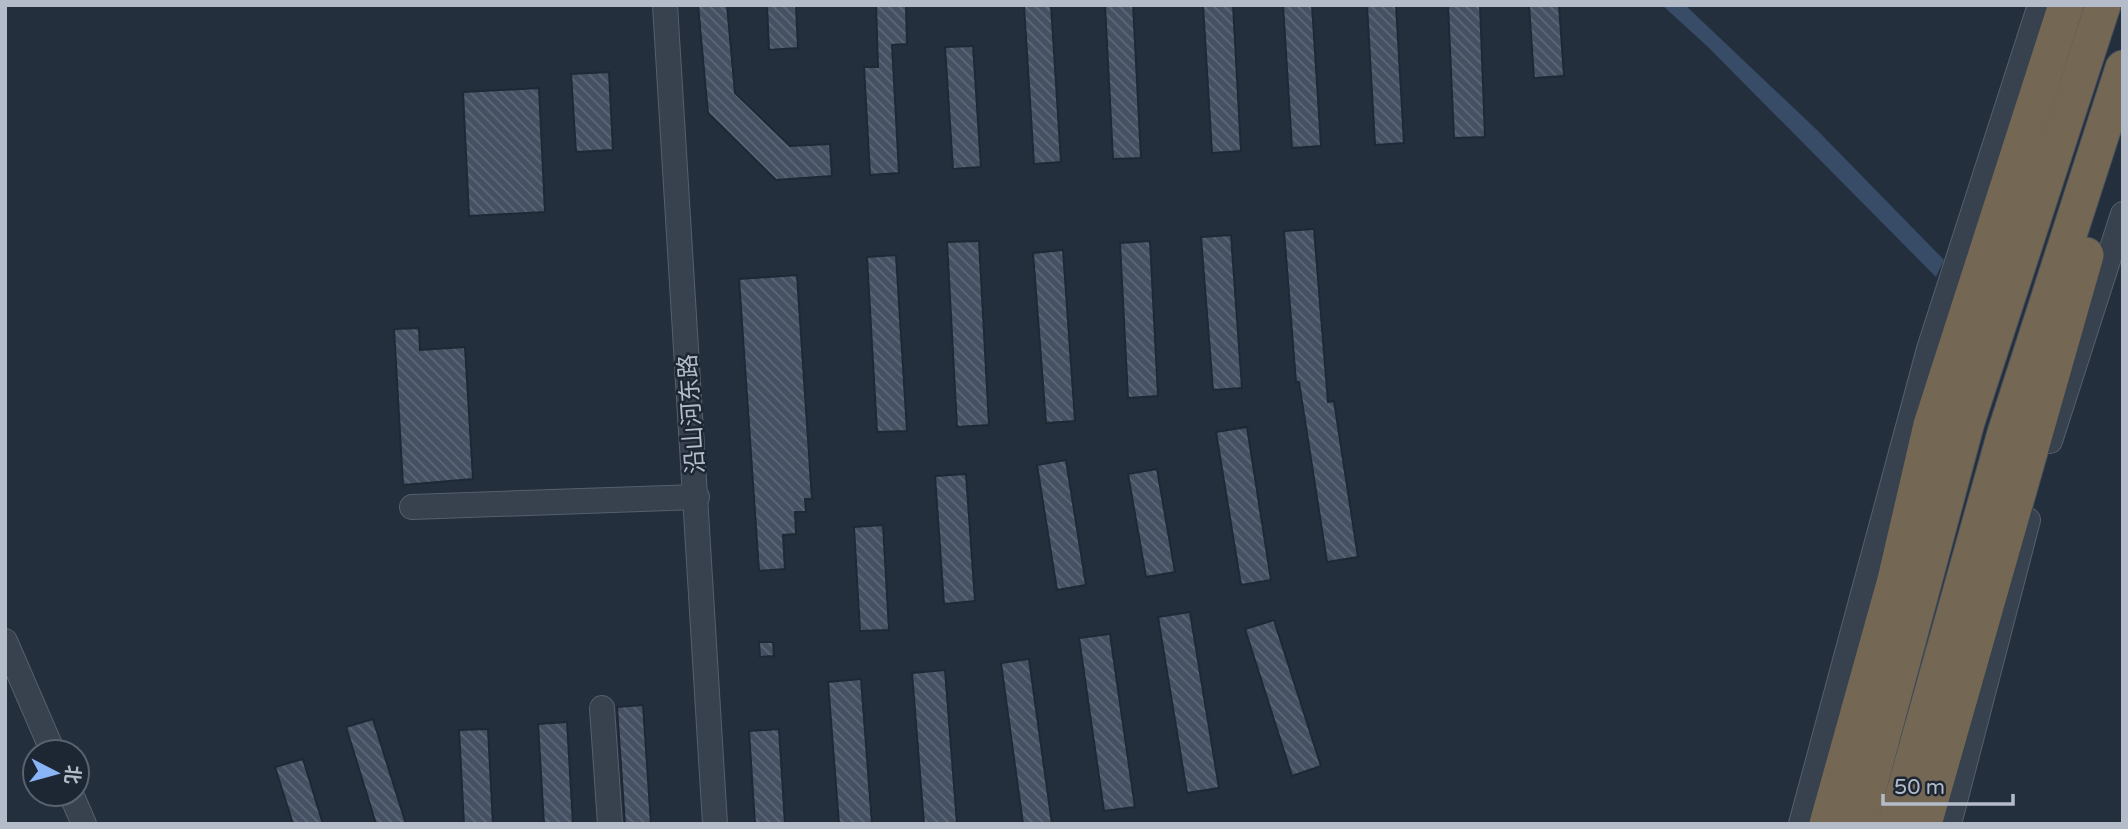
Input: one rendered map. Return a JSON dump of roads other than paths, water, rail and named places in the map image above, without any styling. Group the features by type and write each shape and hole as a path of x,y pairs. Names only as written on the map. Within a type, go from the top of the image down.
{"highway":[{"path":"1827,824 1895,580 1931,425 2066,5"},
{"path":"1859,824 1967,422 2104,5"},
{"path":"1895,824 2005,433 2123,68"},
{"path":"1924,824 2088,251 2123,146"}],"street":[{"name":"沿山河东路","path":"665,5 715,824"},
{"path":"1801,824 1929,349 2040,5"},
{"path":"1949,824 2042,467 2123,214"},
{"path":"412,507 697,497"},
{"path":"5,641 47,738"},
{"path":"603,708 610,824"}],"water":[{"path":"1662,5 1685,5 1817,130 1944,260 1936,277 1707,46"}]}
